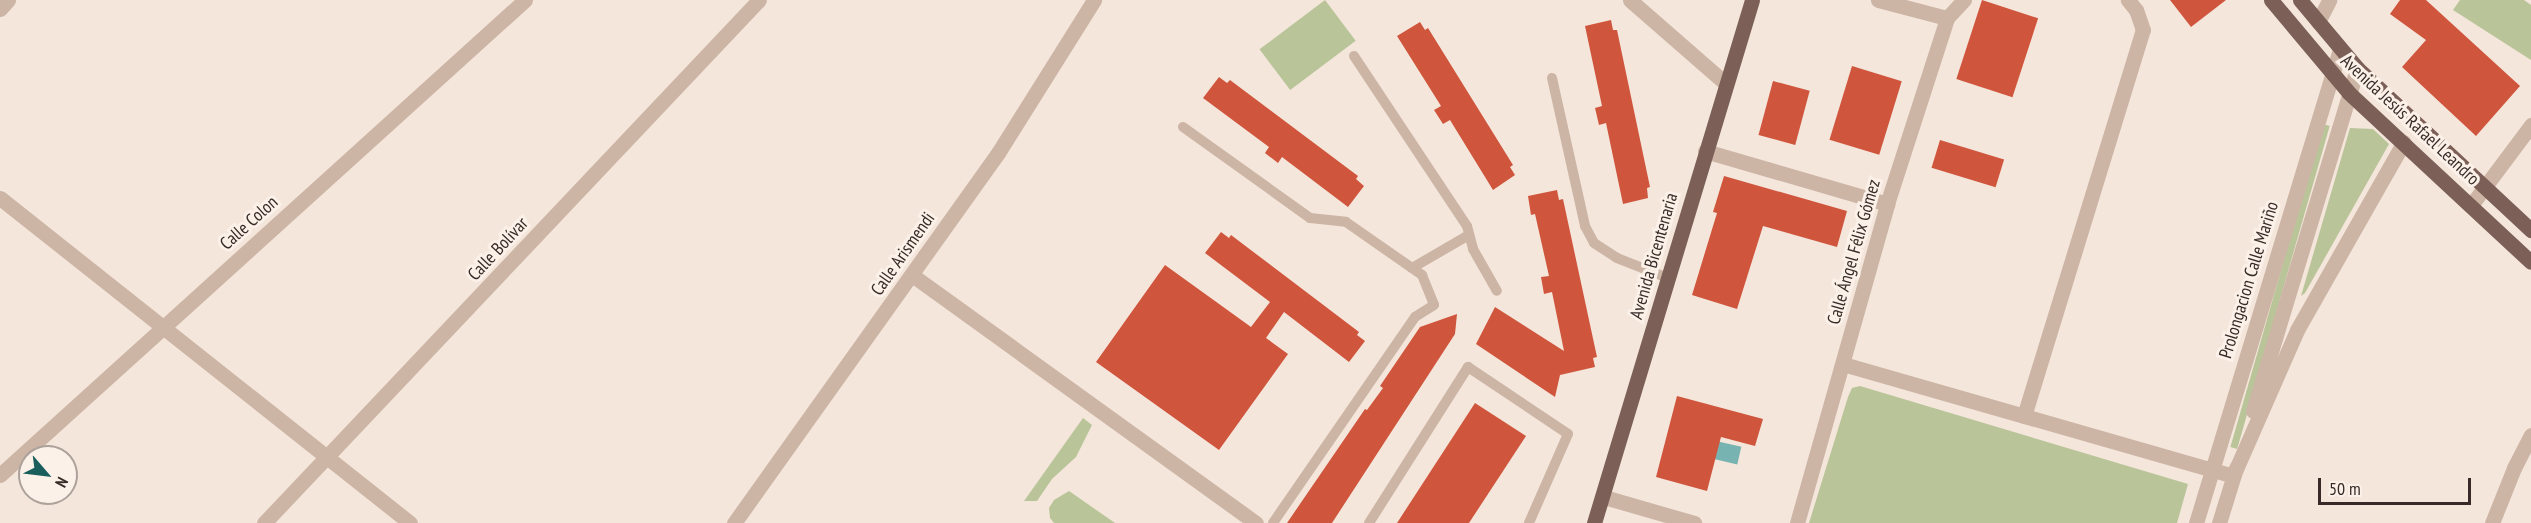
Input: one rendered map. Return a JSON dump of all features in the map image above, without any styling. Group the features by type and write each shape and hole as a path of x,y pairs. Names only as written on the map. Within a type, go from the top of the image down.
{"main road":[{"name":"Avenida Bicentenaria","path":"1594,523 1604,496 1725,83 1752,0"},
{"name":"Avenida Jesús Rafael Leandro","path":"2271,0 2349,93 2472,204 2531,262"},
{"name":"Avenida Jesús Rafael Leandro","path":"2300,0 2357,68 2531,230"}],"street":[{"path":"0,9 8,0"},
{"name":"Calle Colon","path":"0,475 525,0"},
{"name":"Calle Bolívar","path":"264,523 329,457 759,0"},
{"name":"Calle Arismendi","path":"734,523 998,153 1094,0"},
{"path":"1630,0 1725,83"},
{"path":"1878,0 1947,18"},
{"name":"Calle Ángel Félix Gómez","path":"1797,523 1887,204 1947,18 1964,0"},
{"path":"2024,416 2143,30 2136,10 2128,0"},
{"path":"2318,22 2329,0"},
{"name":"Prolongacion Calle Mariño","path":"2196,523 2340,49"},
{"path":"2219,523 2357,68"},
{"path":"2472,204 2531,125"},
{"path":"2233,476 2297,330 2404,142"},
{"path":"1705,151 1887,204"},
{"path":"0,198 410,523"},
{"path":"912,275 1256,523"},
{"path":"1843,364 2233,476"},
{"path":"2492,523 2514,468 2531,435"},
{"path":"1604,496 1694,523"}],"lane":[{"path":"1354,56 1467,226 1473,249 1497,291"},
{"path":"1552,78 1584,226 1594,243 1617,258 1668,278"},
{"path":"1183,127 1310,218 1346,222 1422,275 1434,305 1415,317 1274,523"},
{"path":"1412,268 1469,235"},
{"path":"1369,523 1468,367 1568,434 1529,523"}],"green space":[{"path":"1325,0 1356,41 1290,90 1260,49"},
{"path":"2460,0 2524,0 2531,5 2531,60 2453,10"},
{"path":"2323,124 2330,126 2237,449 2230,447"},
{"path":"2350,128 2373,129 2389,144 2305,293 2301,296"},
{"path":"1860,386 2188,484 2177,523 1809,523 1848,397 1852,388"},
{"path":"1083,418 1092,425 1076,457 1052,479 1037,501 1024,501"},
{"path":"1069,491 1115,523 1054,523 1050,518 1049,508 1054,500"}],"water":[{"path":"1716,441 1741,447 1737,464 1712,459"}],"building":[{"path":"1982,0 2038,18 2012,97 1956,79"},
{"path":"2170,0 2226,0 2191,27"},
{"path":"2400,0 2426,0 2520,86 2476,136 2402,67 2426,40 2390,14"},
{"path":"1611,20 1613,30 1617,30 1650,187 1647,188 1648,198 1623,204 1606,123 1599,125 1595,108 1602,106 1585,26"},
{"path":"1420,22 1425,30 1428,28 1513,165 1510,167 1515,175 1493,190 1450,120 1443,124 1434,110 1441,106 1397,36"},
{"path":"1852,66 1902,81 1879,155 1829,140"},
{"path":"1219,77 1227,83 1230,80 1358,176 1356,179 1364,186 1348,207 1282,157 1278,163 1265,153 1269,147 1203,98"},
{"path":"1773,81 1810,91 1795,145 1759,135"},
{"path":"1940,140 2004,160 1996,187 1932,168"},
{"path":"1724,176 1847,211 1837,247 1763,226 1737,309 1692,295 1717,213 1713,212"},
{"path":"1557,190 1559,200 1563,199 1597,357 1593,358 1595,367 1560,375 1555,397 1476,344 1495,307 1564,351 1552,292 1544,294 1541,277 1549,276 1535,214 1531,215 1528,196"},
{"path":"1221,232 1229,238 1231,235 1359,332 1357,335 1365,341 1349,362 1284,312 1266,338 1288,354 1219,450 1096,362 1165,265 1251,327 1270,302 1205,253"},
{"path":"1457,314 1455,334 1332,523 1287,523 1365,409 1367,410 1383,388 1380,386 1420,327"},
{"path":"1677,396 1763,419 1755,446 1721,437 1707,491 1656,477"},
{"path":"1475,403 1526,436 1469,523 1397,523"}]}
